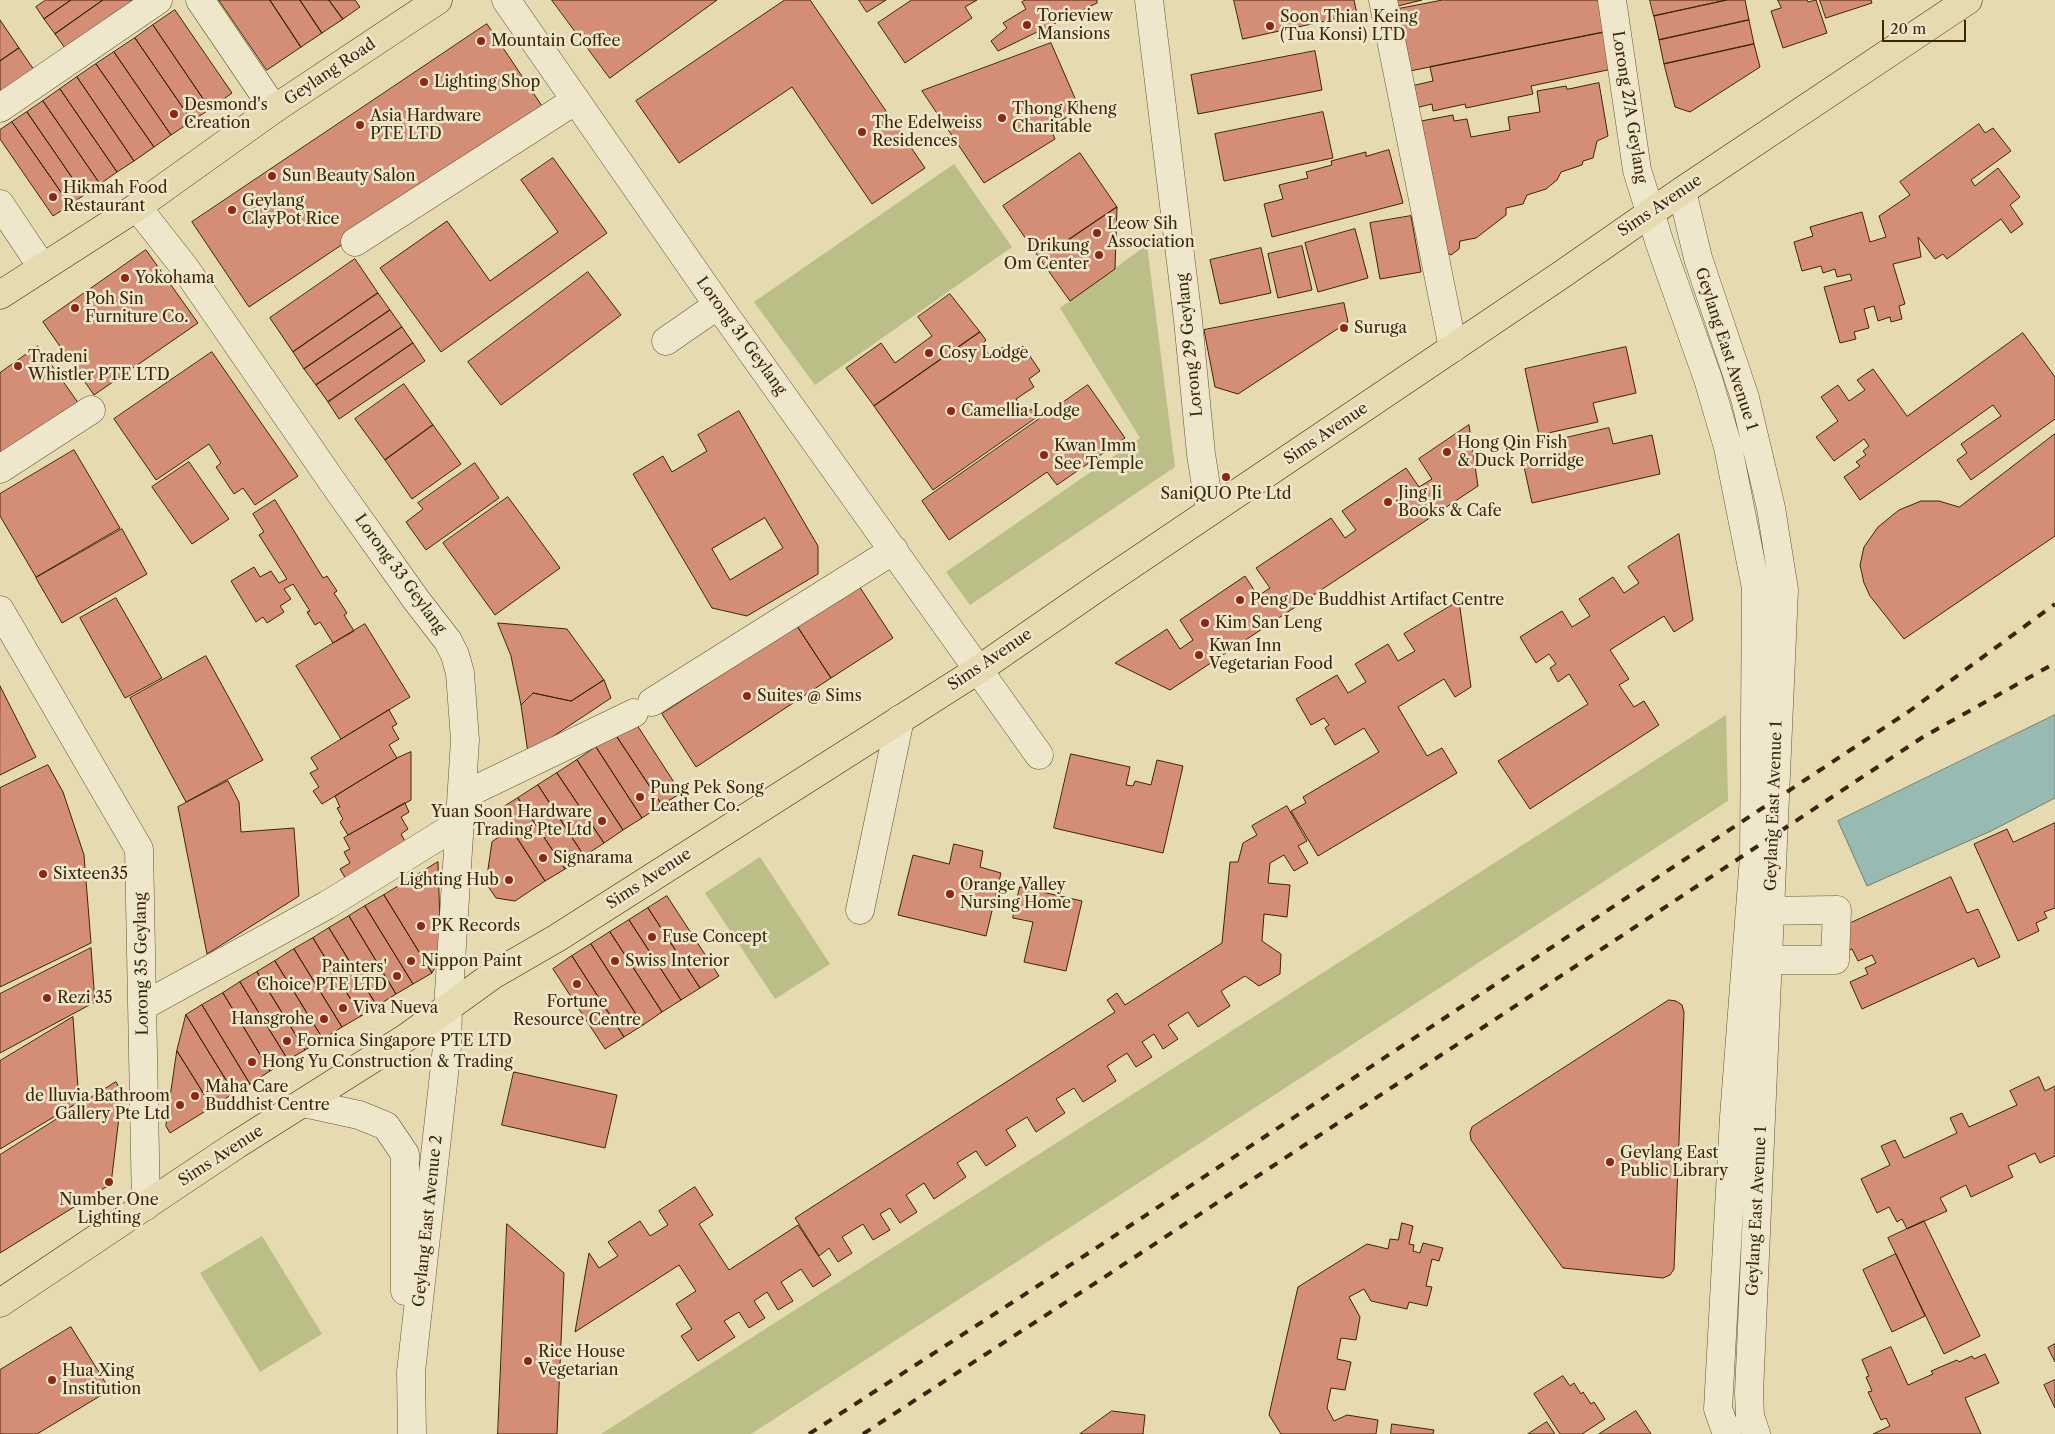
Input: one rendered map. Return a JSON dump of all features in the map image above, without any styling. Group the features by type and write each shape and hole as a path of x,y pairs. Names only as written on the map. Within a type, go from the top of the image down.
{"main road":[{"name":"Geylang Road","path":"0,295 137,207 274,109 438,0"},
{"name":"Sims Avenue","path":"0,1303 236,1145 407,1037 493,975 556,938 978,670 1453,348 1682,190 1968,0"}],"street":[{"path":"0,108 158,0"},
{"path":"200,0 274,109"},
{"name":"Lorong 31 Geylang","path":"506,0 718,305 1039,755"},
{"name":"Lorong 29 Geylang","path":"1149,0 1188,320 1201,454 1210,511"},
{"path":"1384,0 1453,348"},
{"name":"Lorong 27A Geylang","path":"1612,0 1637,170 1649,213"},
{"path":"354,242 576,100"},
{"name":"Geylang East Avenue 1","path":"1682,190 1700,265 1745,398 1771,508 1784,590 1757,960 1734,1118 1718,1409 1727,1434"},
{"path":"0,204 42,268"},
{"name":"Lorong 33 Geylang","path":"137,207 185,268 336,487 417,601 448,641 455,655 460,673 465,740 448,1008"},
{"name":"Geylang East Avenue 1","path":"1649,213 1708,379 1728,447 1756,588 1754,857 1760,911"},
{"path":"666,341 718,305"},
{"path":"0,469 91,410"},
{"path":"462,796 643,707 894,550"},
{"name":"Lorong 35 Geylang","path":"0,610 139,849 146,1206"},
{"path":"860,910 900,719"},
{"path":"143,1006 327,905 460,823"},
{"path":"1757,960 1834,960 1837,910 1760,911"},
{"name":"Geylang East Avenue 1","path":"1756,1434 1750,1416 1749,1393 1756,1212 1762,1120 1757,960"},
{"name":"Geylang East Avenue 2","path":"412,1434 412,1372 447,1048 448,1008"},
{"name":"Geylang East Avenue 2","path":"304,1103 359,1115 386,1126 405,1154 404,1298 396,1434"}],"green space":[{"path":"954,164 1012,247 815,385 754,302"},
{"path":"1147,245 1175,467 970,605 946,572 1140,438 1060,308"},
{"path":"1726,715 1728,801 751,1434 601,1434"},
{"path":"760,857 830,964 775,999 705,893"},
{"path":"262,1236 322,1334 260,1372 200,1273"}],"water":[{"path":"2055,715 2055,798 1991,831 1867,886 1838,821"}],"building":[{"path":"46,0 71,0 44,19 36,7"},
{"path":"71,0 103,0 55,34 44,19"},
{"path":"103,0 133,0 65,48 55,34"},
{"path":"219,0 270,0 301,47 267,70"},
{"path":"270,0 300,0 322,33 301,47"},
{"path":"300,0 329,0 343,19 322,33"},
{"path":"329,0 355,0 360,7 343,19"},
{"path":"552,0 717,0 610,78"},
{"name":"The Edelweiss Residences","path":"785,0 810,0 925,168 872,204 792,87 679,163 636,101"},
{"path":"859,0 886,0 867,12"},
{"path":"912,0 977,0 965,7 972,18 905,63 878,23"},
{"name":"Torieview Mansions","path":"1026,0 1097,0 1097,3 998,51 991,41 1007,28 1003,23 1026,9 1022,2"},
{"name":"Soon Thian Keing (Tua Konsi) LTD","path":"1234,0 1354,0 1357,14 1243,39"},
{"path":"1388,0 1422,0 1390,8"},
{"path":"1443,0 1604,0 1610,31 1400,73 1388,11"},
{"path":"1650,0 1727,0 1654,16"},
{"path":"1727,0 1745,0 1749,20 1659,40 1654,16"},
{"path":"1778,0 1807,0 1808,2 1816,0 1827,33 1783,48 1771,11 1781,8"},
{"path":"1820,0 1871,0 1872,3 1826,18"},
{"path":"175,10 232,93 210,109 153,25"},
{"path":"0,20 19,48 0,61"},
{"path":"1749,20 1754,44 1664,64 1659,40"},
{"path":"487,24 544,109 249,307 192,222"},
{"path":"153,25 210,109 192,121 135,38"},
{"path":"1610,31 1617,68 1531,86 1533,94 1466,108 1465,104 1433,111 1432,104 1415,108 1411,86 1433,81 1430,67"},
{"path":"135,38 192,121 171,135 114,52"},
{"name":"Thong Kheng Charitable","path":"1051,43 1081,112 1049,125 1055,139 984,183 922,91"},
{"path":"1754,44 1760,67 1690,112 1675,107 1664,64"},
{"path":"19,48 34,70 0,92 0,61"},
{"path":"1315,51 1322,90 1198,114 1191,75"},
{"path":"114,52 171,135 154,147 96,64"},
{"path":"96,64 154,147 134,161 77,77"},
{"path":"77,77 134,161 117,172 60,89"},
{"path":"1599,83 1608,136 1597,141 1593,158 1583,161 1582,165 1561,172 1557,180 1546,189 1527,195 1523,204 1506,208 1506,215 1476,238 1460,241 1459,249 1451,255 1438,247 1416,122 1453,115 1454,121 1467,119 1471,137 1510,130 1508,117 1540,112 1537,91 1566,86 1567,89"},
{"path":"60,89 117,172 100,184 43,101"},
{"path":"43,101 100,184 84,195 27,112"},
{"path":"27,112 84,195 70,205 12,122"},
{"path":"1323,112 1333,158 1224,181 1215,134"},
{"path":"12,122 70,205 53,216 0,139 0,130"},
{"path":"1979,124 1985,133 1993,128 2011,151 1971,180 1975,186 1998,168 2020,197 2010,205 2023,224 2011,233 2001,219 1947,259 1943,254 1935,259 1918,237 1921,257 1893,264 1905,304 1899,306 1902,319 1891,322 1890,317 1878,321 1874,306 1864,309 1869,328 1854,332 1856,339 1840,343 1824,287 1852,280 1850,274 1837,277 1835,269 1823,273 1821,266 1802,271 1794,242 1813,236 1810,227 1862,212 1870,242 1886,237 1879,216 1910,195 1900,182"},
{"path":"1389,150 1403,203 1272,237 1264,204 1283,199 1279,185 1308,178 1306,172 1332,165 1331,161 1366,152 1366,156"},
{"path":"1080,153 1117,207 1040,259 1003,206"},
{"path":"553,158 607,233 441,352 380,268 447,221 490,281 558,232 521,180"},
{"name":"Leow Sih Association","path":"1117,207 1115,269 1070,301 1040,259"},
{"path":"1411,216 1421,272 1380,279 1370,223"},
{"path":"1355,229 1368,278 1318,292 1305,243"},
{"path":"1302,246 1312,290 1278,298 1268,254"},
{"path":"1261,248 1271,293 1220,304 1210,260"},
{"path":"146,250 198,323 94,395 43,322"},
{"path":"355,259 378,293 293,352 270,318"},
{"path":"588,272 621,315 501,405 468,362"},
{"path":"378,293 390,310 304,369 293,352"},
{"name":"Cosy Lodge","path":"950,294 980,332 874,406 846,368 881,343 895,363 932,336 918,317"},
{"path":"1344,303 1348,322 1238,394 1215,387 1204,330"},
{"path":"390,310 402,327 316,385 304,369"},
{"path":"402,327 413,343 328,402 316,385"},
{"name":"Camellia Lodge","path":"980,332 986,340 982,344 990,356 1003,347 1008,356 1023,346 1040,371 1029,379 1034,387 1016,399 1026,413 1031,409 1037,417 933,490 874,406"},
{"path":"2023,333 2055,377 2055,419 1971,480 1957,460 1967,453 1961,444 2001,416 1993,405 1860,500 1844,477 1860,466 1856,462 1866,455 1863,451 1869,446 1864,439 1834,461 1816,437 1838,421 1821,397 1838,385 1849,401 1865,390 1857,380 1873,369 1907,416"},
{"path":"413,343 425,361 339,419 328,402"},
{"path":"38,346 79,404 0,459 0,373"},
{"path":"1626,347 1636,393 1593,403 1598,422 1539,435 1525,369"},
{"path":"212,352 298,476 255,505 243,488 234,494 216,467 221,463 209,444 156,480 114,419"},
{"path":"404,384 433,425 385,460 355,419"},
{"name":"Kwan Imm See Temple","path":"1088,385 1125,438 1057,485 1047,472 949,540 922,501"},
{"path":"739,411 818,546 818,574 747,616 712,608 633,474 663,456 672,472 707,451 698,435","holes":["765,518 783,548 730,580 712,549"]},
{"path":"433,425 461,464 412,499 385,460"},
{"path":"1469,425 1478,486 1170,690 1115,663 1167,629 1180,649 1193,640 1180,620 1245,576 1258,596 1270,588 1256,568 1331,518 1345,538 1356,530 1342,511 1406,468 1419,487 1432,479 1419,459"},
{"path":"1609,428 1613,444 1652,435 1660,474 1532,503 1523,462 1564,453 1561,439"},
{"path":"2055,434 2055,536 1904,639 1870,596 1864,583 1860,565 1864,547 1878,527 1899,510 1921,501 1939,501 1959,507"},
{"path":"74,450 120,528 36,577 0,516 0,494"},
{"path":"189,462 229,519 192,544 152,487"},
{"path":"475,463 499,498 426,550 406,522 423,509 418,503"},
{"path":"508,497 560,568 495,615 443,543"},
{"path":"275,500 323,578 327,576 337,591 334,593 347,613 344,615 354,631 333,643 320,622 315,625 307,612 310,611 293,584 284,589 291,599 280,606 284,612 267,623 263,617 256,622 231,581 254,567 260,577 271,571 279,583 287,579 259,535 264,532 253,514"},
{"path":"122,529 147,574 62,623 36,578"},
{"path":"1679,534 1693,620 1674,632 1664,616 1610,650 1629,679 1619,685 1634,707 1644,701 1659,725 1530,809 1498,761 1588,704 1569,674 1558,682 1550,668 1556,664 1549,654 1536,663 1520,637 1562,611 1572,627 1590,616 1579,599 1613,577 1624,593 1639,583 1628,567"},
{"path":"859,586 893,638 831,678 797,626"},
{"path":"116,598 162,678 125,698 80,618"},
{"path":"1459,601 1471,687 1455,697 1444,679 1398,707 1427,756 1442,748 1457,773 1318,856 1291,811 1306,803 1303,797 1379,752 1364,728 1335,745 1325,728 1329,725 1324,718 1311,725 1296,699 1337,675 1348,693 1366,682 1355,664 1388,644 1398,661 1415,651 1404,634"},
{"path":"498,623 567,629 604,680 571,701 533,693 521,705 511,656"},
{"path":"365,624 410,697 341,739 296,666"},
{"name":"Suites @ Sims","path":"797,626 831,678 696,767 662,714"},
{"path":"206,656 263,760 186,802 130,698"},
{"path":"604,680 611,698 528,753 521,705 533,693 571,701"},
{"path":"0,686 36,757 0,775"},
{"path":"389,710 397,724 392,727 399,739 389,745 397,758 322,804 313,791 319,787 310,773 318,769 311,758"},
{"path":"635,722 681,793 662,805 615,734"},
{"path":"615,734 662,805 642,818 596,747"},
{"path":"596,747 642,818 623,830 577,760"},
{"path":"411,752 411,800 348,835 340,822 343,819 337,808 340,807 335,796 397,758"},
{"path":"1071,754 1130,767 1126,785 1133,786 1135,781 1151,785 1157,760 1183,766 1163,853 1054,828"},
{"path":"577,760 623,830 604,843 557,773"},
{"name":"Sixteen35","path":"48,765 63,792 84,855 91,943 0,987 0,788"},
{"path":"557,773 604,843 584,856 538,785"},
{"path":"228,781 239,802 241,832 294,828 299,896 207,954 178,807"},
{"path":"538,785 584,856 565,869 518,798"},
{"path":"518,798 565,869 545,881 499,810"},
{"path":"405,803 409,812 401,817 408,829 401,834 408,847 347,881 340,869 350,863 344,852 350,849 344,838"},
{"path":"1287,806 1307,841 1298,846 1308,863 1294,871 1284,855 1270,863 1268,883 1290,885 1287,917 1264,914 1262,941 1281,954 1280,974 1259,986 1245,976 1221,991 1230,1006 1198,1027 1188,1012 1168,1025 1178,1039 1163,1049 1154,1034 1142,1042 1152,1057 1136,1067 1127,1053 1107,1066 1116,1081 1083,1102 1074,1088 1056,1099 1065,1113 1036,1132 1027,1117 1006,1130 1016,1146 986,1166 976,1151 957,1163 966,1177 934,1199 924,1183 906,1195 917,1212 900,1223 890,1208 880,1214 890,1230 873,1240 863,1224 842,1237 852,1253 838,1262 829,1248 819,1256 795,1218 1115,1012 1107,1000 1117,993 1125,1005 1222,943 1230,862 1238,862 1243,843 1257,835 1252,826"},
{"path":"2055,823 2055,908 2044,912 2047,918 2036,923 2039,931 2018,941 1974,844 2007,829 2013,842"},
{"path":"511,829 545,881 515,901 496,898 486,883 492,842"},
{"name":"Orange Valley Nursing Home","path":"954,844 983,851 980,867 1001,873 986,936 898,915 913,855 949,864"},
{"name":"PK Records","path":"438,862 441,956 432,973 384,895"},
{"path":"1951,877 1967,913 1978,909 2000,957 1978,967 1974,958 1862,1009 1850,982 1868,974 1865,968 1876,963 1872,955 1858,961 1852,949 1850,950 1840,928"},
{"path":"1020,887 1082,901 1066,971 1024,962 1033,922 1013,918"},
{"path":"384,895 432,973 413,984 365,906"},
{"path":"667,896 719,976 700,988 648,908"},
{"path":"365,906 413,984 396,994 349,916"},
{"path":"648,908 700,988 681,1000 629,920"},
{"path":"349,916 396,994 377,1006 329,928"},
{"path":"629,920 681,1000 662,1012 610,932"},
{"path":"329,928 377,1006 361,1016 313,938"},
{"path":"610,932 662,1012 643,1025 591,944"},
{"path":"313,938 361,1016 342,1027 294,949"},
{"path":"591,944 643,1025 624,1037 572,956"},
{"name":"Rezi 35","path":"91,948 95,1002 0,1053 0,994"},
{"path":"294,949 342,1027 323,1039 275,961"},
{"path":"572,956 624,1037 605,1049 553,969"},
{"path":"275,961 323,1039 305,1050 257,972"},
{"path":"257,972 305,1050 288,1060 240,982"},
{"path":"240,982 288,1060 270,1071 223,993"},
{"path":"223,993 270,1071 250,1084 202,1005"},
{"path":"1669,1000 1676,1001 1682,1005 1684,1012 1674,1269 1670,1275 1663,1278 1563,1268 1471,1140 1470,1133 1472,1127"},
{"path":"202,1005 250,1084 234,1093 186,1015"},
{"path":"186,1015 234,1093 212,1107 177,1051"},
{"path":"73,1017 79,1102 0,1149 0,1061"},
{"path":"177,1051 212,1107 170,1133 166,1126"},
{"path":"514,1072 617,1095 605,1148 502,1125"},
{"path":"2039,1077 2045,1091 2055,1086 2055,1156 2040,1163 2035,1153 2008,1166 2013,1177 1971,1197 1966,1185 1940,1198 1947,1211 1907,1229 1902,1219 1897,1222 1889,1207 1877,1213 1861,1179 1890,1165 1881,1146 1895,1140 1904,1158 1957,1133 1950,1118 1962,1113 1969,1127 2017,1105 2010,1091"},
{"path":"116,1082 122,1092 111,1184 0,1253 0,1155"},
{"path":"695,1187 713,1215 699,1224 729,1270 798,1225 831,1275 813,1287 801,1269 781,1282 793,1301 778,1310 767,1292 754,1301 765,1318 749,1328 739,1312 724,1321 735,1337 698,1361 681,1336 692,1329 676,1304 696,1291 679,1265 575,1332 589,1253 599,1268 618,1256 608,1242 640,1221 650,1236 668,1225 659,1211"},
{"path":"1924,1221 1980,1336 1944,1354 1888,1238"},
{"path":"1402,1223 1413,1226 1409,1244 1414,1245 1413,1251 1420,1253 1423,1243 1443,1248 1439,1261 1432,1259 1426,1286 1432,1287 1427,1306 1409,1302 1407,1309 1371,1301 1364,1289 1349,1297 1360,1317 1356,1340 1341,1338 1337,1359 1351,1362 1345,1390 1331,1388 1327,1408 1334,1421 1347,1415 1378,1420 1376,1434 1281,1434 1269,1415 1298,1287 1367,1244 1388,1249 1390,1239 1398,1240"},
{"path":"507,1224 564,1273 557,1434 498,1434"},
{"path":"1896,1254 1925,1316 1892,1332 1863,1270"},
{"name":"Hua Xing Institution","path":"71,1327 110,1390 37,1434 0,1434 0,1370"},
{"path":"2055,1344 2055,1362 2048,1348"},
{"path":"1891,1347 1908,1385 1933,1374 1931,1371 1957,1360 1959,1362 1972,1356 1974,1359 1985,1354 1999,1383 1965,1398 1981,1434 1873,1434 1890,1426 1886,1418 1881,1420 1868,1392 1872,1391 1866,1377 1869,1376 1862,1360"},
{"path":"1563,1376 1570,1386 1574,1383 1581,1394 1583,1392 1591,1404 1594,1402 1605,1419 1582,1434 1560,1434 1534,1394"},
{"path":"2055,1380 2055,1408 2044,1385"},
{"path":"1112,1411 1145,1415 1143,1434 1080,1434"},
{"path":"1636,1411 1651,1434 1599,1434"},
{"path":"1547,1422 1555,1434 1528,1434"},
{"path":"1392,1424 1434,1430 1433,1434 1391,1434"}],"railway":[{"path":"809,1434 1084,1256 1908,712 2055,604"},
{"path":"863,1434 1100,1280 1923,737 2055,663"}],"place":[{"name":"Torieview Mansions","path":"1027,25"},
{"name":"Soon Thian Keing (Tua Konsi) LTD","path":"1270,26"},
{"name":"Mountain Coffee","path":"481,41"},
{"name":"Lighting Shop","path":"424,82"},
{"name":"Desmond's Creation","path":"174,114"},
{"name":"Thong Kheng Charitable","path":"1002,118"},
{"name":"Asia Hardware PTE LTD","path":"360,125"},
{"name":"The Edelweiss Residences","path":"862,132"},
{"name":"Sun Beauty Salon","path":"272,176"},
{"name":"Hikmah Food Restaurant","path":"53,197"},
{"name":"Geylang ClayPot Rice","path":"232,210"},
{"name":"Leow Sih Association","path":"1097,233"},
{"name":"Drikung Om Center","path":"1099,255"},
{"name":"Yokohama","path":"125,278"},
{"name":"Poh Sin Furniture Co.","path":"75,308"},
{"name":"Suruga","path":"1344,328"},
{"name":"Cosy Lodge","path":"929,353"},
{"name":"Tradeni Whistler PTE LTD","path":"18,366"},
{"name":"Camellia Lodge","path":"951,411"},
{"name":"Hong Qin Fish & Duck Porridge","path":"1447,452"},
{"name":"Kwan Imm See Temple","path":"1044,455"},
{"name":"SaniQUO Pte Ltd","path":"1226,477"},
{"name":"Jing Ji Books & Cafe","path":"1388,502"},
{"name":"Peng De Buddhist Artifact Centre","path":"1240,600"},
{"name":"Kim San Leng","path":"1205,623"},
{"name":"Kwan Inn Vegetarian Food","path":"1199,655"},
{"name":"Suites @ Sims","path":"747,696"},
{"name":"Pung Pek Song Leather Co.","path":"640,797"},
{"name":"Yuan Soon Hardware Trading Pte Ltd","path":"602,821"},
{"name":"Signarama","path":"543,858"},
{"name":"Sixteen35","path":"43,874"},
{"name":"Lighting Hub","path":"509,880"},
{"name":"Orange Valley Nursing Home","path":"950,894"},
{"name":"PK Records","path":"421,926"},
{"name":"Fuse Concept","path":"652,937"},
{"name":"Nippon Paint","path":"411,961"},
{"name":"Swiss Interior","path":"615,961"},
{"name":"Painters' Choice PTE LTD","path":"397,976"},
{"name":"Fortune Resource Centre","path":"577,984"},
{"name":"Rezi 35","path":"47,998"},
{"name":"Viva Nueva","path":"343,1008"},
{"name":"Hansgrohe","path":"324,1019"},
{"name":"Fornica Singapore PTE LTD","path":"287,1041"},
{"name":"Hong Yu Construction & Trading","path":"252,1062"},
{"name":"Maha Care Buddhist Centre","path":"195,1096"},
{"name":"de lluvia Bathroom Gallery Pte Ltd","path":"180,1105"},
{"name":"Geylang East Public Library","path":"1610,1162"},
{"name":"Number One Lighting","path":"109,1182"},
{"name":"Rice House Vegetarian","path":"528,1361"},
{"name":"Hua Xing Institution","path":"52,1380"}]}
